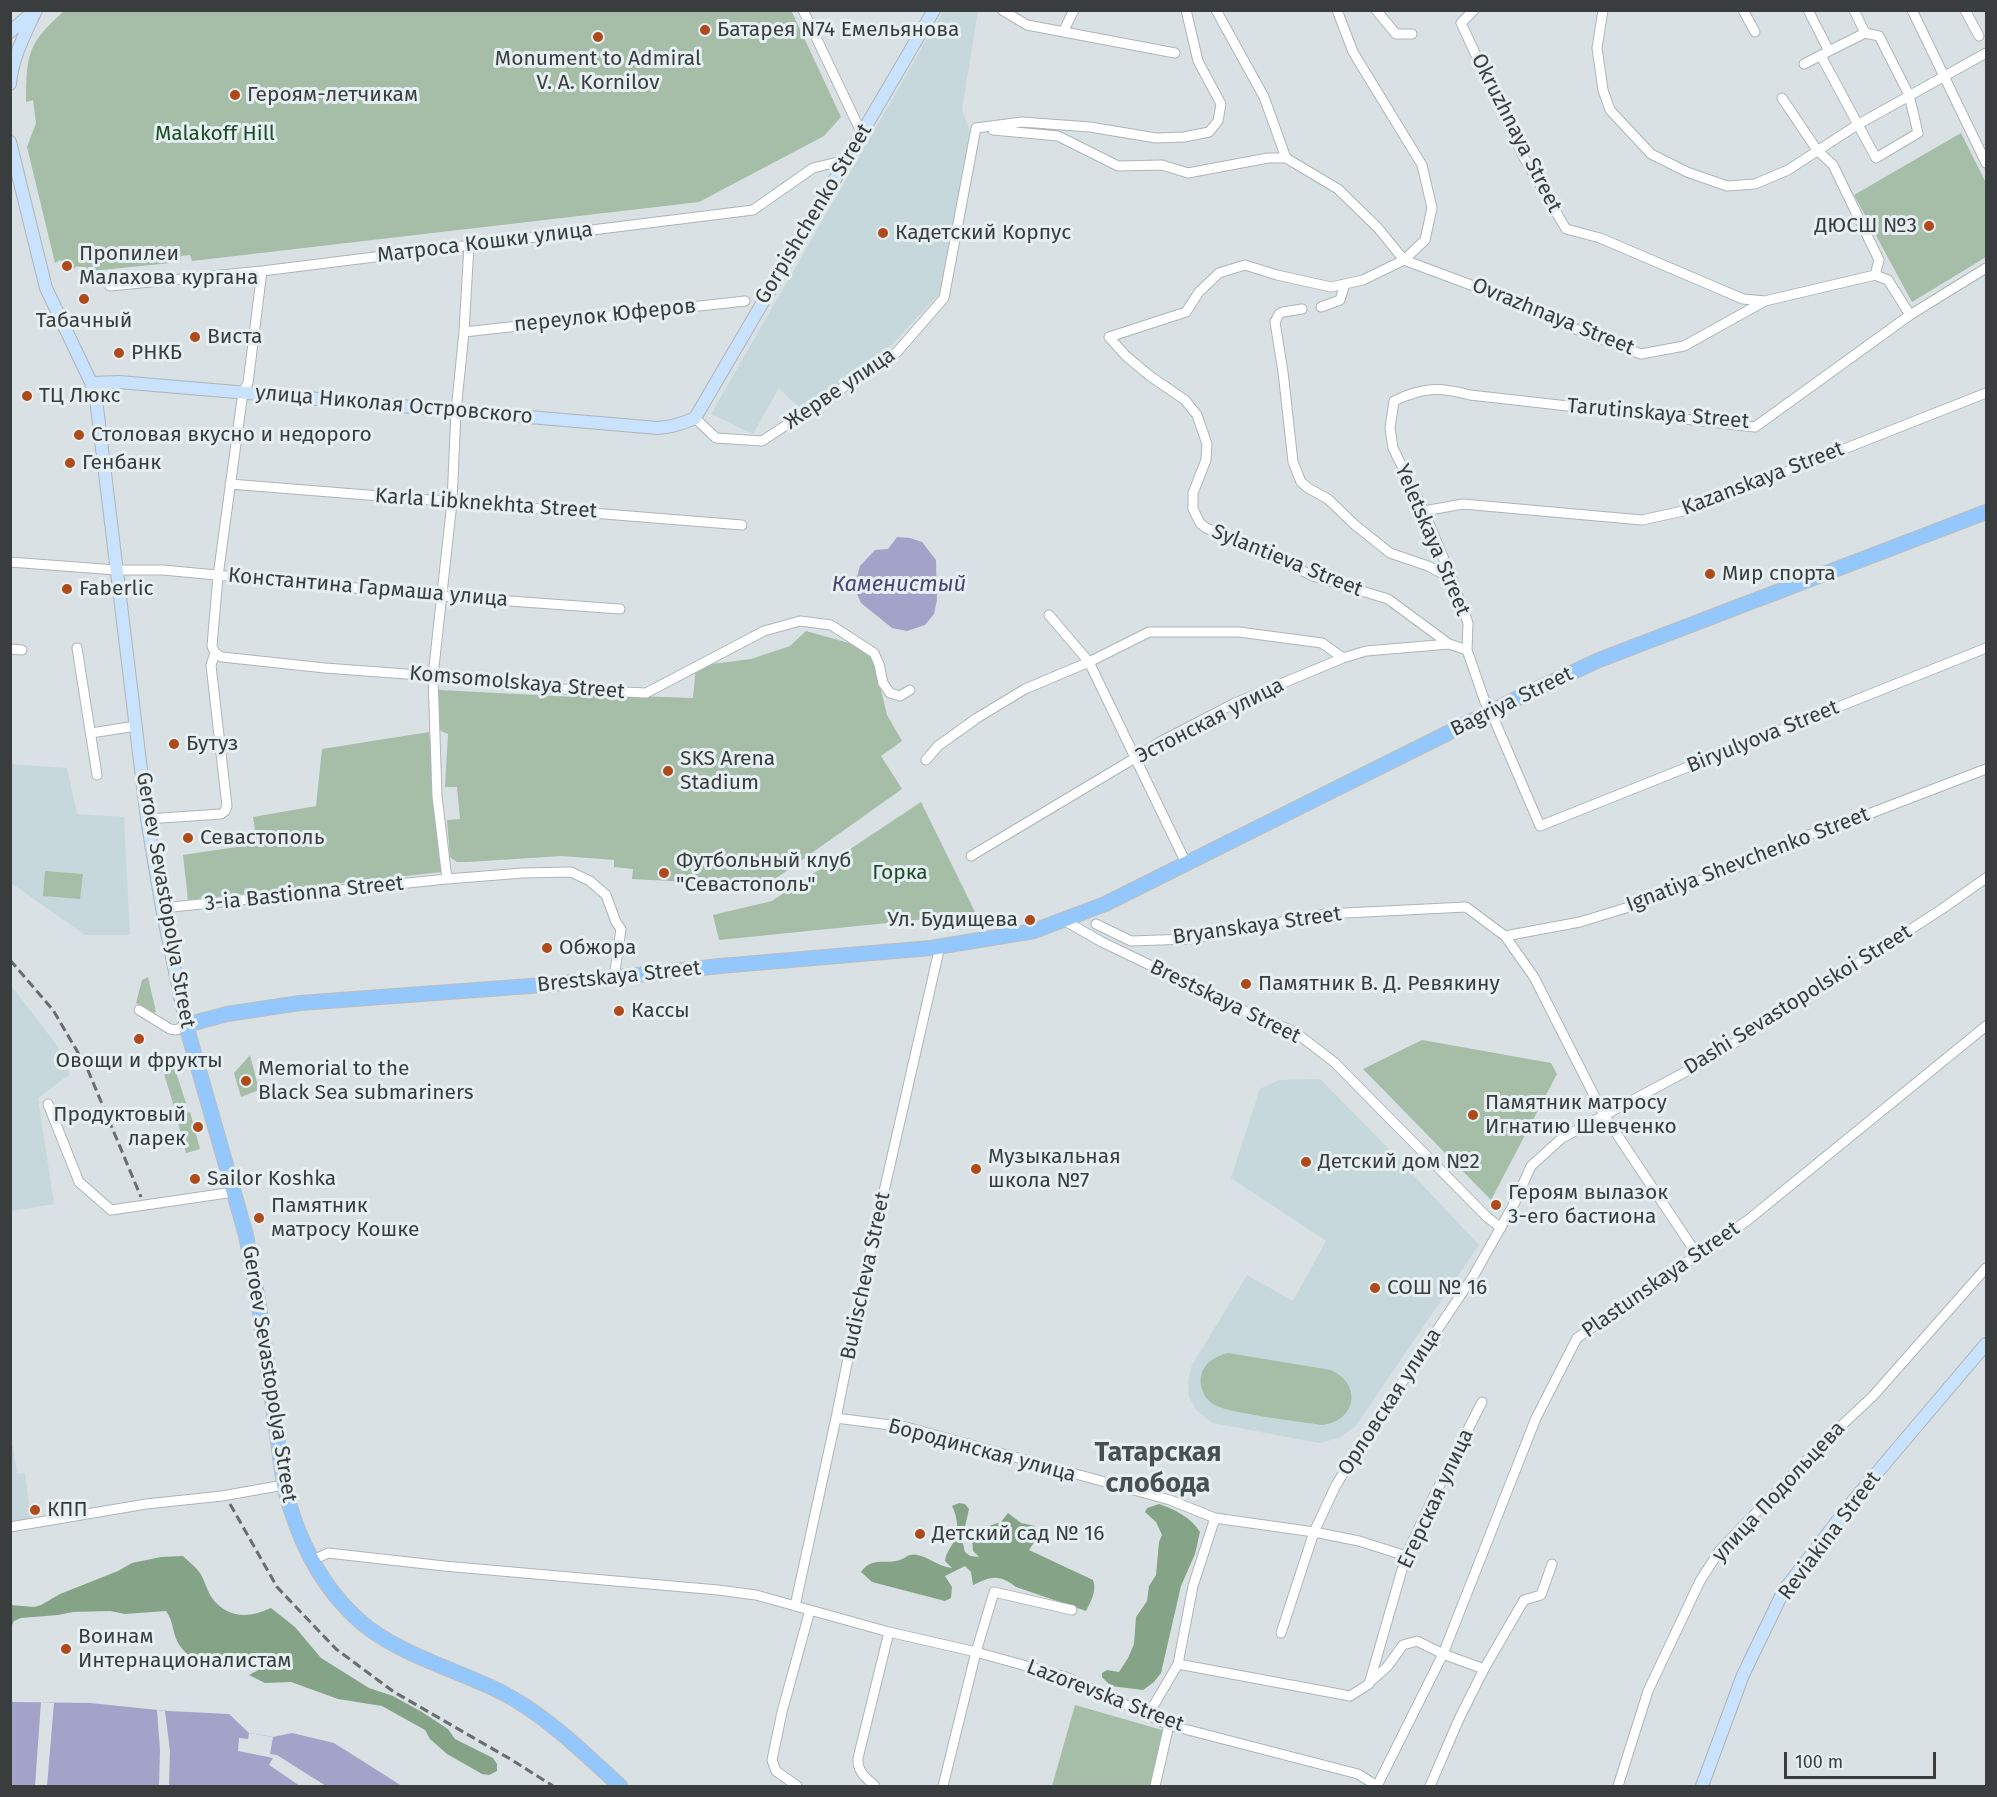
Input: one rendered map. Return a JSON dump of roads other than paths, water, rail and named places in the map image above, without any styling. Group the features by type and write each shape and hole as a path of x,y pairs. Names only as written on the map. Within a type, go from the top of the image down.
{"main road":[{"path":"10,32 35,10"},
{"path":"10,84 20,46 35,10"},
{"name":"Gorpishchenko Street","path":"695,418 934,10"},
{"name":"Geroev Sevastopolya Street","path":"10,142 46,288 94,391 147,819 162,908 186,1025 246,1235 260,1306 284,1485 291,1511 311,1561 333,1594 372,1630 411,1652 503,1693 530,1709 620,1786"},
{"name":"улица Николая Островского","path":"91,383 119,382 658,428 673,427 695,418"},
{"name":"Bagriya Street","path":"1058,923 1105,904 1599,660 1986,512"},
{"name":"Brestskaya Street","path":"186,1025 227,1014 300,1003 544,985 940,946 1034,931 1058,923"},
{"name":"Reviakina Street","path":"1702,1786 1743,1675 1784,1590 1853,1501 1986,1344"}],"street":[{"path":"803,10 862,134"},
{"path":"1002,10 1028,26 1175,53"},
{"path":"1063,32 1074,10"},
{"path":"976,128 1022,122 1040,123 1090,127 1156,138 1184,137 1209,132 1218,121 1221,104 1198,61 1186,10"},
{"path":"1216,10 1264,97 1286,158"},
{"name":"Sylantieva Street","path":"1337,10 1353,52 1422,165 1432,208 1425,240 1404,260 1363,280 1331,287 1245,265 1219,273 1199,292 1186,312 1109,337 1126,356 1150,376 1185,400 1197,415 1207,444 1206,460 1193,493 1193,509 1200,523 1206,528 1245,543 1313,576 1388,599 1449,644"},
{"path":"1376,10 1396,33 1412,34"},
{"name":"Okruzhnaya Street","path":"1474,10 1461,23 1523,156 1566,229 1600,238 1743,299 1765,301"},
{"path":"1603,10 1597,48 1603,90 1610,110 1651,154 1687,172 1727,186 1755,184 1788,170 1857,125 1986,53"},
{"path":"1743,10 1755,32"},
{"path":"1804,64 1825,54 1865,33 1879,36 1910,95 1918,133 1876,158 1857,125 1825,54 1808,10"},
{"path":"1854,10 1865,33"},
{"path":"1912,10 1986,163"},
{"path":"1965,10 1979,36"},
{"path":"1782,98 1817,150 1833,165 1879,260 1875,275"},
{"path":"976,128 1058,136 1118,166 1162,165 1188,173 1268,158 1286,158 1338,189 1378,228 1404,260"},
{"name":"Жерве улица","path":"695,418 716,438 762,441 897,352 944,298 976,128"},
{"name":"Матроса Кошки улица","path":"110,286 262,271 753,210 813,168 846,160"},
{"path":"447,879 437,796 434,676 452,502 456,411 470,245"},
{"name":"Ovrazhnaya Street","path":"1404,260 1503,297 1566,325 1641,354 1684,346 1765,301"},
{"name":"Tarutinskaya Street","path":"1394,401 1414,391 1444,388 1470,395 1755,427 1910,315 1986,268"},
{"path":"147,819 221,814 227,806 211,665 215,653 212,646 230,484 243,392 248,383 262,271"},
{"path":"1765,301 1875,275 1888,280 1910,315"},
{"path":"1321,307 1340,300 1345,284"},
{"name":"переулок Юферов","path":"464,332 745,301"},
{"path":"1302,309 1283,312 1275,322 1284,372 1293,462 1301,482 1328,499 1355,525 1390,553 1428,566 1452,579"},
{"name":"Kazanskaya Street","path":"1424,511 1463,504 1642,520 1652,518 1692,509 1986,393"},
{"name":"Yeletskaya Street","path":"1394,401 1390,428 1393,448 1424,511 1452,579 1468,623 1467,650 1485,702 1540,826"},
{"name":"Karla Libknekhta Street","path":"230,484 742,525"},
{"name":"Константина Гармаша улица","path":"10,561 116,570 163,570 441,596 620,609"},
{"path":"1049,615 1089,662 1186,863"},
{"name":"Komsomolskaya Street","path":"215,653 222,657 540,688 646,693 764,631 800,621 831,625 855,639 874,653 884,683 890,693 900,696 910,690"},
{"path":"926,760 938,746 1025,689 1089,662 1149,632 1239,632 1322,643 1343,658"},
{"name":"Эстонская улица","path":"971,856 1158,743 1235,703 1343,658 1366,651 1449,644 1467,650"},
{"path":"77,648 97,775"},
{"name":"Biryulyova Street","path":"1540,826 1986,648"},
{"path":"10,649 22,650"},
{"path":"91,733 136,726"},
{"name":"Ignatiya Shevchenko Street","path":"1505,936 1580,922 1629,907 1751,862 1785,843 1876,812 1986,769"},
{"name":"3-ia Bastionna Street","path":"162,908 447,879 571,872 590,881 606,895 621,929 614,978"},
{"name":"Dashi Sevastopolskoi Street","path":"1604,1115 1713,1057 1986,878"},
{"name":"Bryanskaya Street","path":"1096,924 1131,941 1189,939 1325,914 1466,906 1505,936 1534,977 1604,1115 1698,1256"},
{"name":"Brestskaya Street","path":"1058,923 1102,942 1216,999 1295,1032 1334,1062 1487,1217 1501,1228"},
{"name":"Budischeva Street","path":"795,1606 864,1279 940,946"},
{"path":"139,1010 170,1029 175,1030 186,1025"},
{"name":"Plastunskaya Street","path":"1377,1786 1443,1654 1536,1419 1577,1338 1748,1220 1986,1026"},
{"path":"48,1104 79,1182 111,1210 234,1192"},
{"name":"Орловская улица","path":"1281,1633 1314,1532 1336,1485 1474,1275 1501,1228 1531,1166 1562,1138 1604,1115"},
{"name":"улица Подольцева","path":"1618,1786 1648,1691 1700,1581 1720,1550 1823,1443 1873,1396 1986,1268"},
{"name":"Егерская улица","path":"1368,1684 1406,1556 1482,1402"},
{"name":"Бородинская улица","path":"836,1418 906,1426 1170,1500 1215,1518 1314,1532 1359,1541 1406,1556"},
{"path":"10,1527 146,1504 222,1496 284,1485"},
{"path":"1148,1714 1178,1664 1193,1586 1215,1518"},
{"name":"Lazorevska Street","path":"311,1561 328,1553 756,1595 1066,1677 1169,1725 1358,1774 1377,1786"},
{"path":"1430,1786 1484,1669 1524,1600 1541,1595 1552,1564"},
{"path":"943,1786 976,1652 994,1592 1072,1610"},
{"path":"797,1786 777,1771 772,1760 782,1712 810,1610"},
{"path":"875,1786 861,1774 858,1758 889,1632"},
{"path":"1178,1664 1350,1696 1387,1667 1403,1645 1417,1641 1443,1654 1484,1669"},
{"path":"1155,1786 1169,1725"}],"water":[{"name":"Каменистый","path":"897,537 922,542 936,560 937,600 934,614 925,625 907,631 892,628 861,603 854,587 860,566 875,550 888,549"},
{"path":"11,1702 90,1703 168,1711 229,1714 249,1733 273,1737 292,1733 334,1743 402,1786 11,1786"}],"railway":[{"path":"10,960 53,1010 87,1068 141,1197"},
{"path":"230,1504 277,1587 336,1649 394,1692 553,1786"}],"place":[{"name":"Батарея N74 Емельянова","path":"705,30"},
{"name":"Monument to Admiral V. A. Kornilov","path":"598,37"},
{"name":"Героям-летчикам","path":"235,95"},
{"name":"ДЮСШ №3","path":"1929,226"},
{"name":"Кадетский Корпус","path":"883,233"},
{"name":"Пропилеи Малахова кургана","path":"67,266"},
{"name":"Табачный","path":"84,299"},
{"name":"Виста","path":"195,337"},
{"name":"РНКБ","path":"119,353"},
{"name":"ТЦ Люкс","path":"27,396"},
{"name":"Столовая вкусно и недорого","path":"79,435"},
{"name":"Генбанк","path":"70,463"},
{"name":"Мир спорта","path":"1710,574"},
{"name":"Faberlic","path":"67,589"},
{"name":"Бутуз","path":"174,744"},
{"name":"SKS Arena Stadium","path":"668,771"},
{"name":"Севастополь","path":"188,838"},
{"name":"Футбольный клуб \"Севастополь\"","path":"664,873"},
{"name":"Ул. Будищева","path":"1030,920"},
{"name":"Обжора","path":"547,948"},
{"name":"Памятник В. Д. Ревякину","path":"1246,984"},
{"name":"Кассы","path":"619,1011"},
{"name":"Овощи и фрукты","path":"139,1039"},
{"name":"Memorial to the Black Sea submariners","path":"246,1081"},
{"name":"Памятник матросу Игнатию Шевченко","path":"1473,1115"},
{"name":"Продуктовый ларек","path":"198,1127"},
{"name":"Детский дом №2","path":"1306,1162"},
{"name":"Музыкальная школа №7","path":"976,1169"},
{"name":"Sailor Koshka","path":"195,1179"},
{"name":"Героям вылазок 3-его бастиона","path":"1496,1205"},
{"name":"Памятник матросу Кошке","path":"259,1218"},
{"name":"СОШ № 16","path":"1375,1288"},
{"name":"КПП","path":"35,1510"},
{"name":"Детский сад № 16","path":"920,1534"},
{"name":"Воинам Интернационалистам","path":"66,1649"}],"district":[{"name":"Татарская слобода","path":"1158,1468"}],"park label":[{"name":"Malakoff Hill","path":"215,134"},
{"name":"Горка","path":"900,873"}]}
